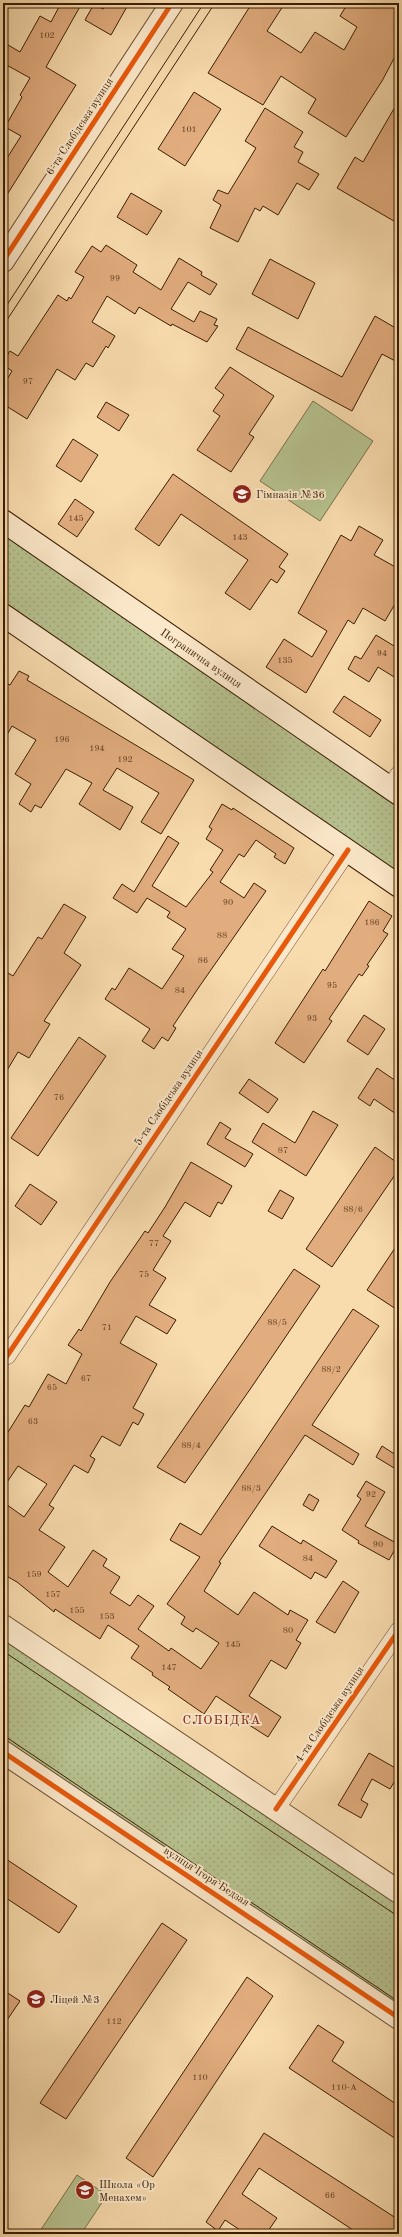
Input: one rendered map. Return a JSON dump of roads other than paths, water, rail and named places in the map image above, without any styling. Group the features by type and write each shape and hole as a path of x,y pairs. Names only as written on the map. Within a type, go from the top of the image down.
{"street":[{"name":"6-та Слобідська вулиця","path":"3,261 172,3"},
{"name":"Погранична вулиця","path":"3,521 396,785"},
{"path":"3,615 399,886"},
{"name":"5-та Слобідська вулиця","path":"7,1356 348,850"},
{"path":"3,1626 399,1892"},
{"name":"4-та Слобідська вулиця","path":"276,1809 399,1630"},
{"name":"вулиця Ігоря Бедзая","path":"3,1752 399,2018"}],"tram line":[{"path":"3,311 204,3"},
{"path":"3,326 215,3"},
{"path":"3,1651 399,1917"},
{"path":"3,1735 399,2002"}],"place":[{"name":"Гімназія №36","path":"242,494"},
{"name":"Ліцей №3","path":"36,1999"},
{"name":"Школа «Ор Менахем»","path":"85,2190"}],"district":[{"name":"СЛОБІДКА","path":"222,1719"}]}
